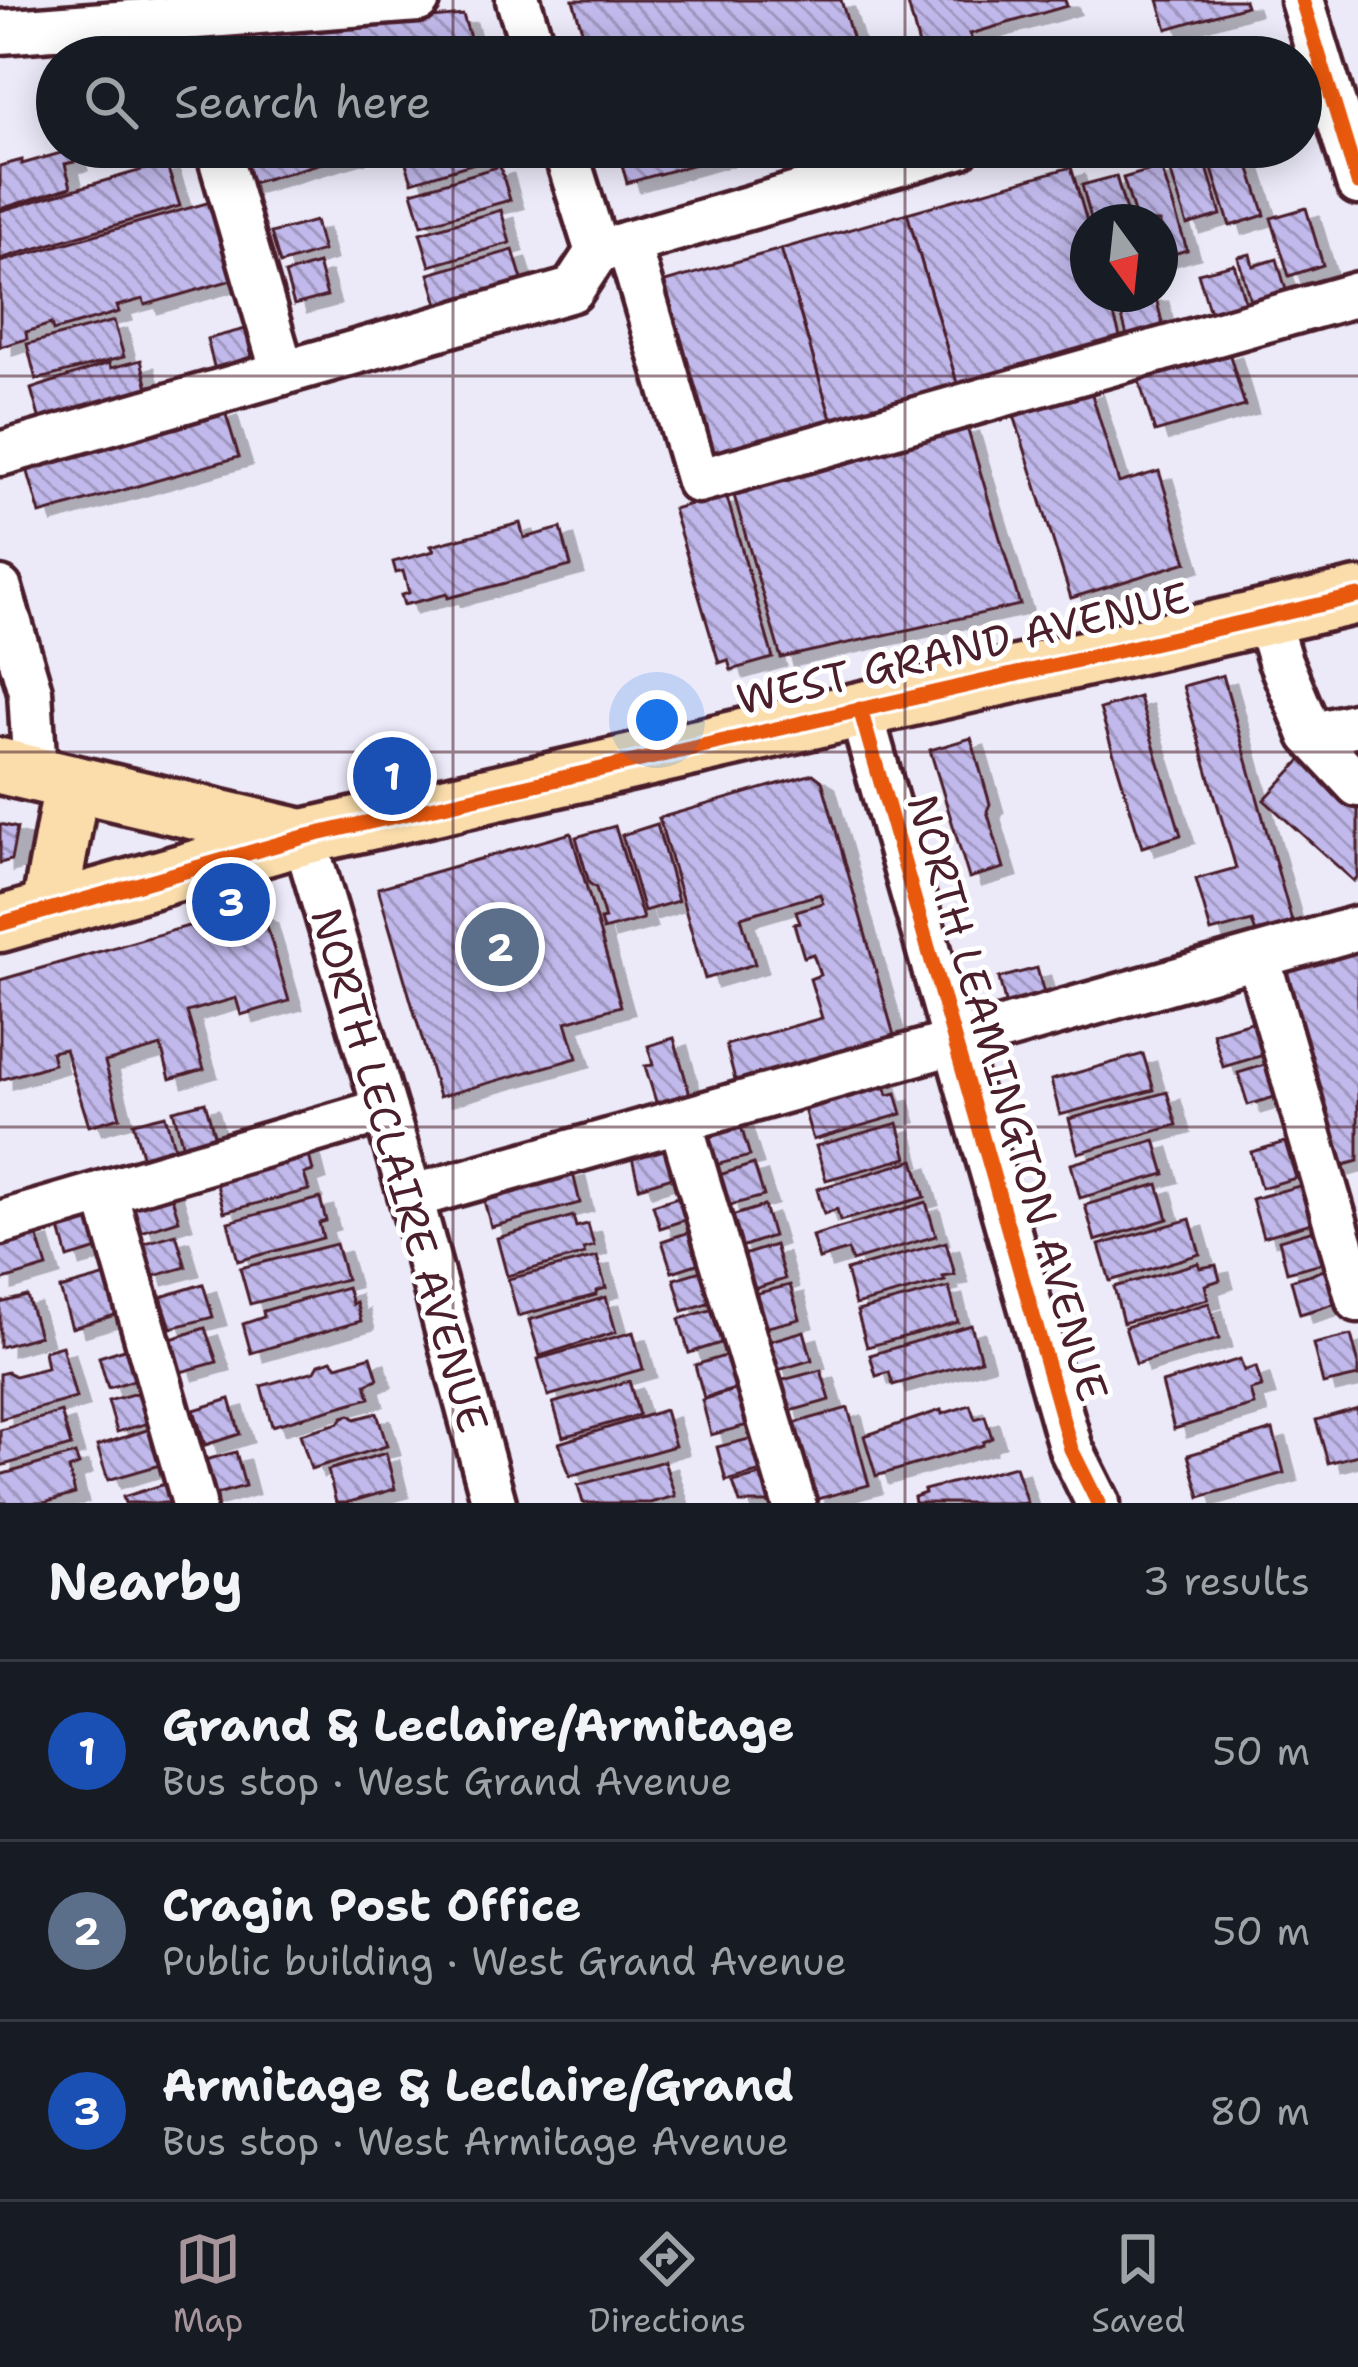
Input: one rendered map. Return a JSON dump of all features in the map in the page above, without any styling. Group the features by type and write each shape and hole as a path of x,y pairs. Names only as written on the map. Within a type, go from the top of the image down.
{"main road":[{"name":"WEST GRAND AVENUE","path":"36,774 304,838 1358,596"},
{"path":"36,774 25,917 304,838"}],"street":[{"path":"196,36 418,0"},
{"path":"518,0 529,36"},
{"path":"1302,0 1313,36"},
{"path":"0,32 123,36"},
{"path":"1322,66 1358,184"},
{"path":"223,168 284,373"},
{"path":"574,168 612,248 698,482 1358,294"},
{"path":"0,454 572,290 612,248 886,168"},
{"path":"0,589 30,691 36,774"},
{"path":"1266,615 1311,735 1358,785"},
{"name":"NORTH LEAMINGTON AVENUE","path":"860,709 1071,1448 1098,1503"},
{"path":"1311,735 1358,724"},
{"name":"NORTH LECLAIRE AVENUE","path":"304,838 411,1197 494,1503"},
{"path":"411,1197 1358,928"},
{"path":"1258,957 1358,1300"},
{"path":"0,1223 385,1110"},
{"path":"680,1120 794,1503"},
{"path":"105,1192 194,1503"}],"building":[{"path":"573,0 841,0 852,36 584,36"},
{"path":"907,0 1065,0 1067,6 971,36 916,36"},
{"path":"1158,0 1244,0 1246,6 1167,29"},
{"path":"463,15 470,36 245,36"},
{"path":"22,160 22,164 36,160 36,168 66,168 71,187 0,209 0,166"},
{"path":"149,168 168,168 180,206 0,259 0,211"},
{"path":"240,168 304,168 245,185"},
{"path":"407,168 458,168 412,182"},
{"path":"501,168 510,200 422,225 412,192"},
{"path":"623,168 681,168 627,183"},
{"path":"1071,168 1082,204 1070,204 1070,312 1113,312 1123,347 960,393 907,213"},
{"path":"1161,168 1173,204 1131,204 1123,178"},
{"path":"1169,168 1207,168 1221,215 1187,225"},
{"path":"1212,168 1250,168 1265,215 1230,226"},
{"path":"1116,176 1124,204 1087,204 1082,185"},
{"path":"217,200 239,278 145,305 143,299 117,306 119,312 53,331 51,324 26,332 27,339 0,347 0,262"},
{"path":"1306,208 1323,265 1289,276 1271,218"},
{"path":"501,210 510,243 430,266 420,233"},
{"path":"907,213 960,393 834,429 781,249"},
{"path":"315,221 323,251 280,264 271,233"},
{"path":"1178,221 1187,250 1178,253"},
{"path":"781,249 834,429 709,464 658,284"},
{"path":"513,250 524,286 440,311 429,274"},
{"path":"1250,254 1253,266 1277,259 1289,300 1252,307 1238,257"},
{"path":"318,264 327,296 294,305 285,274"},
{"path":"1234,264 1245,302 1210,313 1198,273"},
{"path":"1121,312 1160,312 1164,330 1128,340"},
{"path":"114,321 124,357 36,380 27,344"},
{"path":"245,329 254,365 216,374 207,339"},
{"path":"1228,349 1245,406 1155,432 1137,375"},
{"path":"141,360 148,388 116,396 119,402 41,424 31,389 109,363 111,368"},
{"path":"1090,388 1119,483 1159,471 1187,562 1071,598 1013,412"},
{"path":"224,408 239,457 40,514 26,465"},
{"path":"966,424 1020,605 781,658 733,492"},
{"path":"726,494 773,658 731,670 728,660 719,663 673,509"},
{"path":"520,523 524,538 561,528 571,566 404,605 401,595 409,593 403,571 396,573 393,562 434,551 431,546"},
{"path":"1223,675 1296,936 1260,946 1252,921 1211,932 1196,879 1236,868 1183,686"},
{"path":"1139,697 1181,835 1142,847 1100,709"},
{"path":"971,738 1004,868 969,878 930,750"},
{"path":"1302,759 1358,809 1358,876 1354,881 1264,800"},
{"path":"813,774 822,781 897,1046 833,1065 830,1056 736,1083 726,1045 822,1018 810,979 820,975 813,954 804,957 794,924 800,923 796,911 823,903 820,894 741,917 755,964 705,979 659,818"},
{"path":"0,824 17,828 11,860 0,863"},
{"path":"657,824 678,901 644,911 622,835"},
{"path":"615,826 643,919 603,930 600,920 605,919 596,888 589,883 576,837"},
{"path":"571,833 621,1006 566,1022 577,1058 439,1097 378,888"},
{"path":"251,908 264,916 289,1001 241,1015 236,998 187,1012 204,1069 170,1079 161,1046 105,1062 120,1117 89,1126 65,1049 51,1052 54,1064 0,1080 0,980"},
{"path":"1358,948 1358,1161 1337,1167 1280,970"},
{"path":"1037,968 1046,1001 1007,1010 999,978"},
{"path":"1254,1021 1264,1055 1223,1067 1213,1033"},
{"path":"674,1038 690,1095 657,1105 645,1066 653,1065 648,1046"},
{"path":"1143,1054 1154,1090 1060,1115 1051,1080"},
{"path":"1271,1063 1281,1095 1248,1105 1238,1073"},
{"path":"883,1079 888,1095 896,1093 902,1114 813,1140 802,1102"},
{"path":"1167,1092 1177,1125 1078,1153 1069,1119"},
{"path":"205,1102 215,1138 183,1147 173,1110"},
{"path":"165,1115 175,1150 143,1159 133,1123"},
{"path":"739,1120 750,1156 708,1167 699,1130"},
{"path":"898,1123 907,1158 826,1180 816,1146"},
{"path":"1155,1140 1165,1174 1080,1198 1071,1164"},
{"path":"666,1141 676,1176 639,1187 631,1153"},
{"path":"1285,1142 1296,1178 1261,1188 1251,1152"},
{"path":"307,1148 313,1171 304,1174 309,1190 224,1212 214,1173"},
{"path":"914,1160 925,1197 840,1221 837,1209 824,1214 817,1189"},
{"path":"754,1164 764,1196 727,1206 719,1175"},
{"path":"572,1169 580,1203 491,1227 482,1193"},
{"path":"1158,1184 1168,1219 1095,1241 1085,1205"},
{"path":"1306,1184 1315,1222 1263,1237 1252,1199"},
{"path":"169,1188 179,1220 141,1232 131,1199"},
{"path":"687,1194 694,1217 660,1228 653,1205"},
{"path":"320,1198 326,1221 319,1223 323,1238 238,1261 228,1222"},
{"path":"926,1202 936,1236 852,1261 848,1250 819,1259 812,1236"},
{"path":"764,1206 773,1236 738,1248 728,1217"},
{"path":"93,1208 105,1247 68,1258 57,1218"},
{"path":"573,1216 576,1227 588,1224 594,1246 583,1249 585,1254 507,1276 497,1238"},
{"path":"1190,1219 1200,1254 1110,1281 1099,1245"},
{"path":"1317,1229 1326,1262 1287,1272 1279,1240"},
{"path":"696,1230 706,1261 672,1272 662,1241"},
{"path":"36,1231 47,1267 0,1281 0,1235"},
{"path":"176,1234 186,1267 151,1277 142,1244"},
{"path":"946,1242 955,1275 855,1305 846,1270"},
{"path":"336,1244 346,1279 250,1304 240,1268"},
{"path":"775,1245 785,1279 751,1290 740,1256"},
{"path":"597,1257 606,1288 596,1295 518,1316 508,1279"},
{"path":"1198,1263 1200,1268 1216,1265 1220,1280 1205,1285 1208,1299 1123,1323 1114,1287"},
{"path":"707,1269 717,1300 683,1311 674,1279"},
{"path":"1328,1269 1337,1303 1300,1314 1291,1280"},
{"path":"110,1275 122,1313 72,1328 60,1289"},
{"path":"203,1284 213,1317 171,1328 161,1297"},
{"path":"790,1285 800,1319 760,1329 750,1295"},
{"path":"347,1287 361,1321 251,1353 243,1324 264,1317 263,1311"},
{"path":"949,1287 958,1322 867,1347 857,1311"},
{"path":"27,1296 39,1336 0,1347 0,1303"},
{"path":"606,1297 616,1332 540,1356 529,1320"},
{"path":"1209,1303 1219,1339 1136,1364 1125,1327"},
{"path":"717,1308 727,1341 689,1353 679,1319"},
{"path":"971,1325 981,1360 893,1385 889,1372 876,1376 870,1355"},
{"path":"205,1328 217,1362 181,1372 171,1339"},
{"path":"804,1331 812,1360 775,1371 766,1342"},
{"path":"633,1332 643,1369 548,1396 538,1359"},
{"path":"1351,1335 1358,1376 1323,1384 1313,1344"},
{"path":"62,1346 76,1398 0,1419 0,1374 15,1376 47,1368 44,1351"},
{"path":"134,1346 144,1377 108,1388 99,1357"},
{"path":"731,1354 742,1387 704,1398 695,1365"},
{"path":"371,1356 378,1379 366,1384 370,1398 272,1426 261,1386 315,1371 319,1364 332,1360 337,1366"},
{"path":"1240,1359 1244,1371 1256,1367 1262,1387 1250,1390 1254,1405 1174,1429 1162,1383"},
{"path":"821,1370 830,1400 787,1412 779,1381"},
{"path":"629,1381 639,1415 563,1437 553,1403"},
{"path":"738,1389 748,1425 711,1435 702,1400"},
{"path":"147,1390 156,1421 117,1432 108,1401"},
{"path":"230,1399 240,1434 205,1445 194,1410"},
{"path":"970,1405 975,1419 985,1416 992,1438 983,1445 876,1476 864,1436"},
{"path":"848,1408 869,1485 814,1500 794,1423"},
{"path":"1358,1408 1358,1455 1328,1463 1316,1420"},
{"path":"665,1410 675,1446 570,1476 559,1443"},
{"path":"61,1412 71,1446 0,1466 0,1430"},
{"path":"377,1413 387,1446 311,1469 300,1434 350,1415 355,1419"},
{"path":"150,1429 160,1465 108,1480 97,1446"},
{"path":"1273,1430 1284,1473 1200,1497 1188,1455"},
{"path":"757,1437 765,1470 726,1481 717,1447"},
{"path":"236,1452 245,1486 207,1497 197,1462"},
{"path":"386,1453 395,1489 336,1503 328,1470"},
{"path":"75,1454 79,1465 69,1469 75,1494 44,1503 0,1503 0,1475"},
{"path":"664,1461 675,1496 650,1503 583,1503 578,1485"},
{"path":"1015,1466 1027,1503 915,1503 914,1497 924,1490"},
{"path":"768,1473 775,1503 740,1503 733,1482"},
{"path":"175,1481 181,1503 125,1503 123,1497"}],"cycle path":[{"path":"1302,0 1313,36"},
{"path":"1322,65 1358,183"},
{"path":"0,924 304,837 1358,596"},
{"path":"860,709 1071,1449 1098,1503"}],"place":[{"name":"Grand & Leclaire/Armitage","path":"392,776"},
{"name":"Armitage & Leclaire/Grand","path":"231,902"},
{"name":"Cragin Post Office","path":"500,947"}]}
